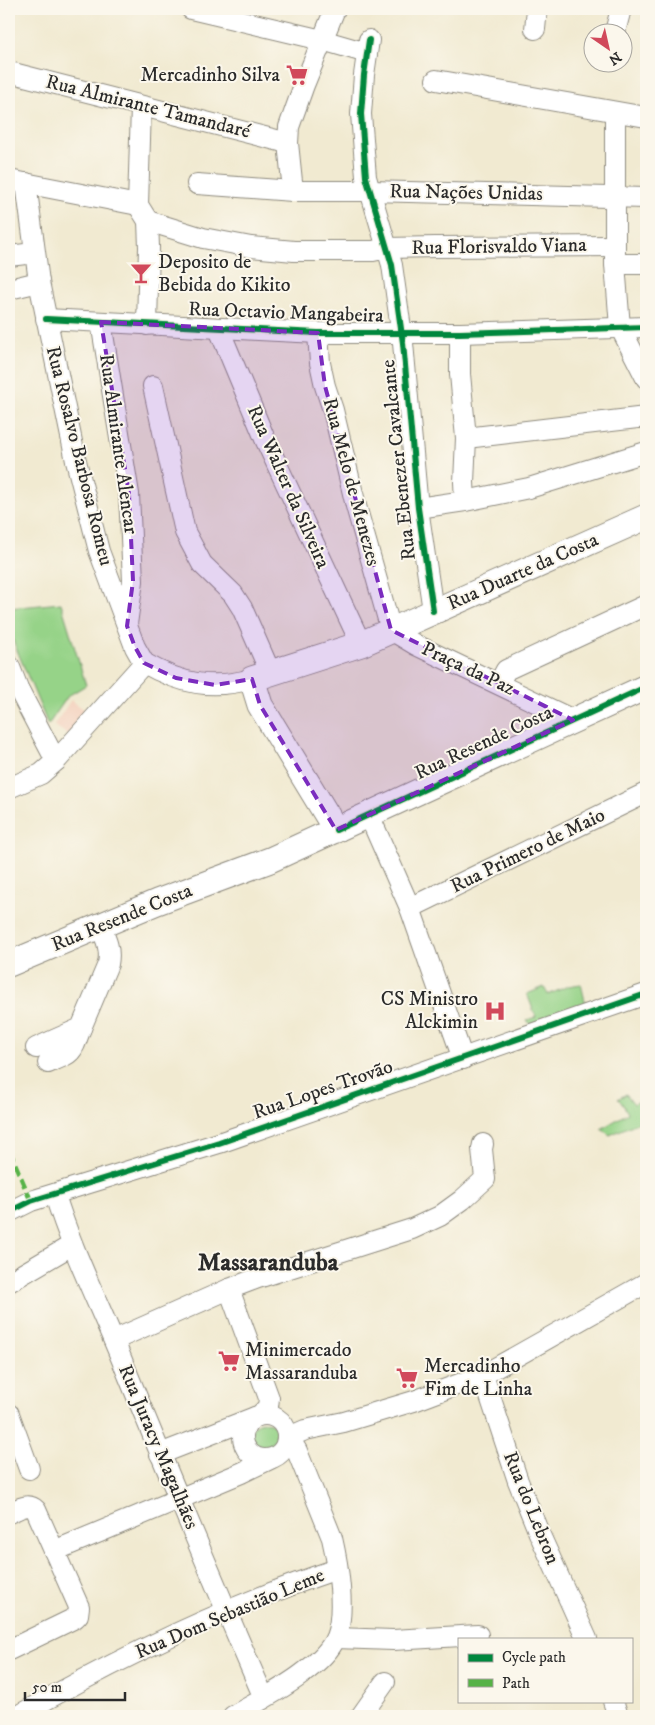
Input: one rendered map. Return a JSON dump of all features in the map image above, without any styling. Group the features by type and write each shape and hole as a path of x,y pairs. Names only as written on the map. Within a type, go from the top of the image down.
{"main road":[{"name":"Rua Duarte da Costa","path":"262,677 361,644 646,517"},
{"path":"262,677 260,706 336,830"},
{"name":"Rua Resende Costa","path":"9,964 100,926 270,860 646,687"}],"street":[{"path":"191,9 322,40"},
{"path":"293,191 288,143 289,127 335,9"},
{"path":"535,29 537,9"},
{"path":"617,22 621,9"},
{"name":"Rua Ebenezer Cavalcante","path":"322,40 368,47 361,114 366,177 392,265 401,332 418,508 433,611"},
{"name":"Rua Almirante Tamandaré","path":"9,72 288,143"},
{"path":"436,80 646,117"},
{"path":"142,106 143,213 149,248 147,325"},
{"path":"615,112 615,255 620,327 646,378"},
{"name":"Rua Florisvaldo Viana","path":"17,182 143,213 203,238 251,247 294,251 374,251 387,248 615,255 646,264"},
{"name":"Rua Rosalvo Barbosa Romeu","path":"17,182 34,253 76,461 97,542 135,647 144,663"},
{"name":"Rua Nações Unidas","path":"197,184 293,191 370,191 646,198"},
{"path":"9,256 34,253"},
{"path":"9,289 39,282"},
{"name":"Rua Octavio Mangabeira","path":"46,319 318,333 460,333 646,327"},
{"name":"Rua Almirante Alencar","path":"101,322 129,494 133,581 127,626"},
{"name":"Rua Walter da Silveira","path":"219,329 269,447 361,644"},
{"name":"Rua Melo de Menezes","path":"318,333 320,363 325,386 334,410 356,506 392,630"},
{"path":"460,333 460,374 466,438 465,501"},
{"path":"154,386 186,532 202,564 233,594 242,608 262,677"},
{"path":"466,438 646,417"},
{"path":"418,508 465,501 528,488 646,452"},
{"path":"499,683 506,670 646,605"},
{"name":"Praça da Paz","path":"392,630 416,645 573,720"},
{"path":"9,788 41,774 56,761 144,663"},
{"name":"Rua Duarte da Costa","path":"144,663 162,673 200,684 233,684 262,677"},
{"path":"9,665 18,688 56,761"},
{"name":"Rua Primero de Maio","path":"410,908 646,794"},
{"path":"368,815 410,908 463,1059"},
{"path":"42,1055 81,1028 110,956 108,945 100,926"},
{"name":"Rua Lopes Trovão","path":"9,1212 31,1201 219,1143 646,994"},
{"path":"114,1340 229,1289 398,1234 440,1216 462,1200 485,1179 482,1152 484,1144"},
{"name":"Rua Juracy Magalhães","path":"55,1195 72,1245 114,1340 160,1454 264,1698"},
{"path":"9,1282 72,1245"},
{"path":"54,1551 180,1499 270,1459 282,1451 291,1434 344,1422 414,1401 482,1375 606,1314 646,1283"},
{"path":"229,1289 269,1398 261,1413 248,1422 244,1429 243,1445 254,1457 270,1459"},
{"name":"Rua do Lebron","path":"482,1375 539,1533 587,1638"},
{"path":"160,1454 261,1413 274,1417 291,1434 294,1446 326,1520 333,1545 337,1569 340,1616 336,1638 309,1669 233,1716"},
{"path":"9,1416 29,1469"},
{"path":"9,1513 28,1506 36,1510 79,1607 78,1615 75,1618 9,1650"},
{"name":"Rua Dom Sebastião Leme","path":"17,1716 120,1662 226,1611 293,1584 337,1569"},
{"path":"336,1638 393,1640 478,1635"},
{"path":"361,1716 385,1682"},
{"path":"613,1702 618,1716"}],"highlighted area":[{"path":"101,322 318,333 325,386 391,630 573,720 336,830 260,705 252,679 215,685 176,678 144,663 135,647 127,626 133,581 129,494"}],"shaded area":[{"path":"71,700 85,710 68,735 54,725"}],"green space":[{"path":"61,603 86,685 68,696 48,725 9,631 9,608"},
{"path":"581,984 586,1005 535,1030 527,1020 536,1017 527,994 544,987 548,995 568,986"},
{"path":"626,1094 634,1104 646,1098 646,1119 610,1135 601,1129 628,1113 618,1099"},
{"path":"265,1422 276,1427 281,1438 276,1449 265,1454 254,1449 249,1438 254,1427"}],"marked path":[{"path":"9,1150 31,1201"}],"cycle path":[{"path":"369,40 361,114 366,177 392,265 403,343 418,508 433,611"},
{"path":"46,319 318,333 460,333 646,327"},
{"path":"336,830 646,687"},
{"path":"9,1212 31,1201 219,1143 646,994"}],"place":[{"name":"Mercadinho Silva","path":"297,75"},
{"name":"Deposito de Bebida do Kikito","path":"141,273"},
{"name":"CS Ministro Alckimin","path":"495,1011"},
{"name":"Minimercado Massaranduba","path":"229,1361"},
{"name":"Mercadinho Fim de Linha","path":"407,1378"}],"district":[{"name":"Massaranduba","path":"268,1262"}]}
